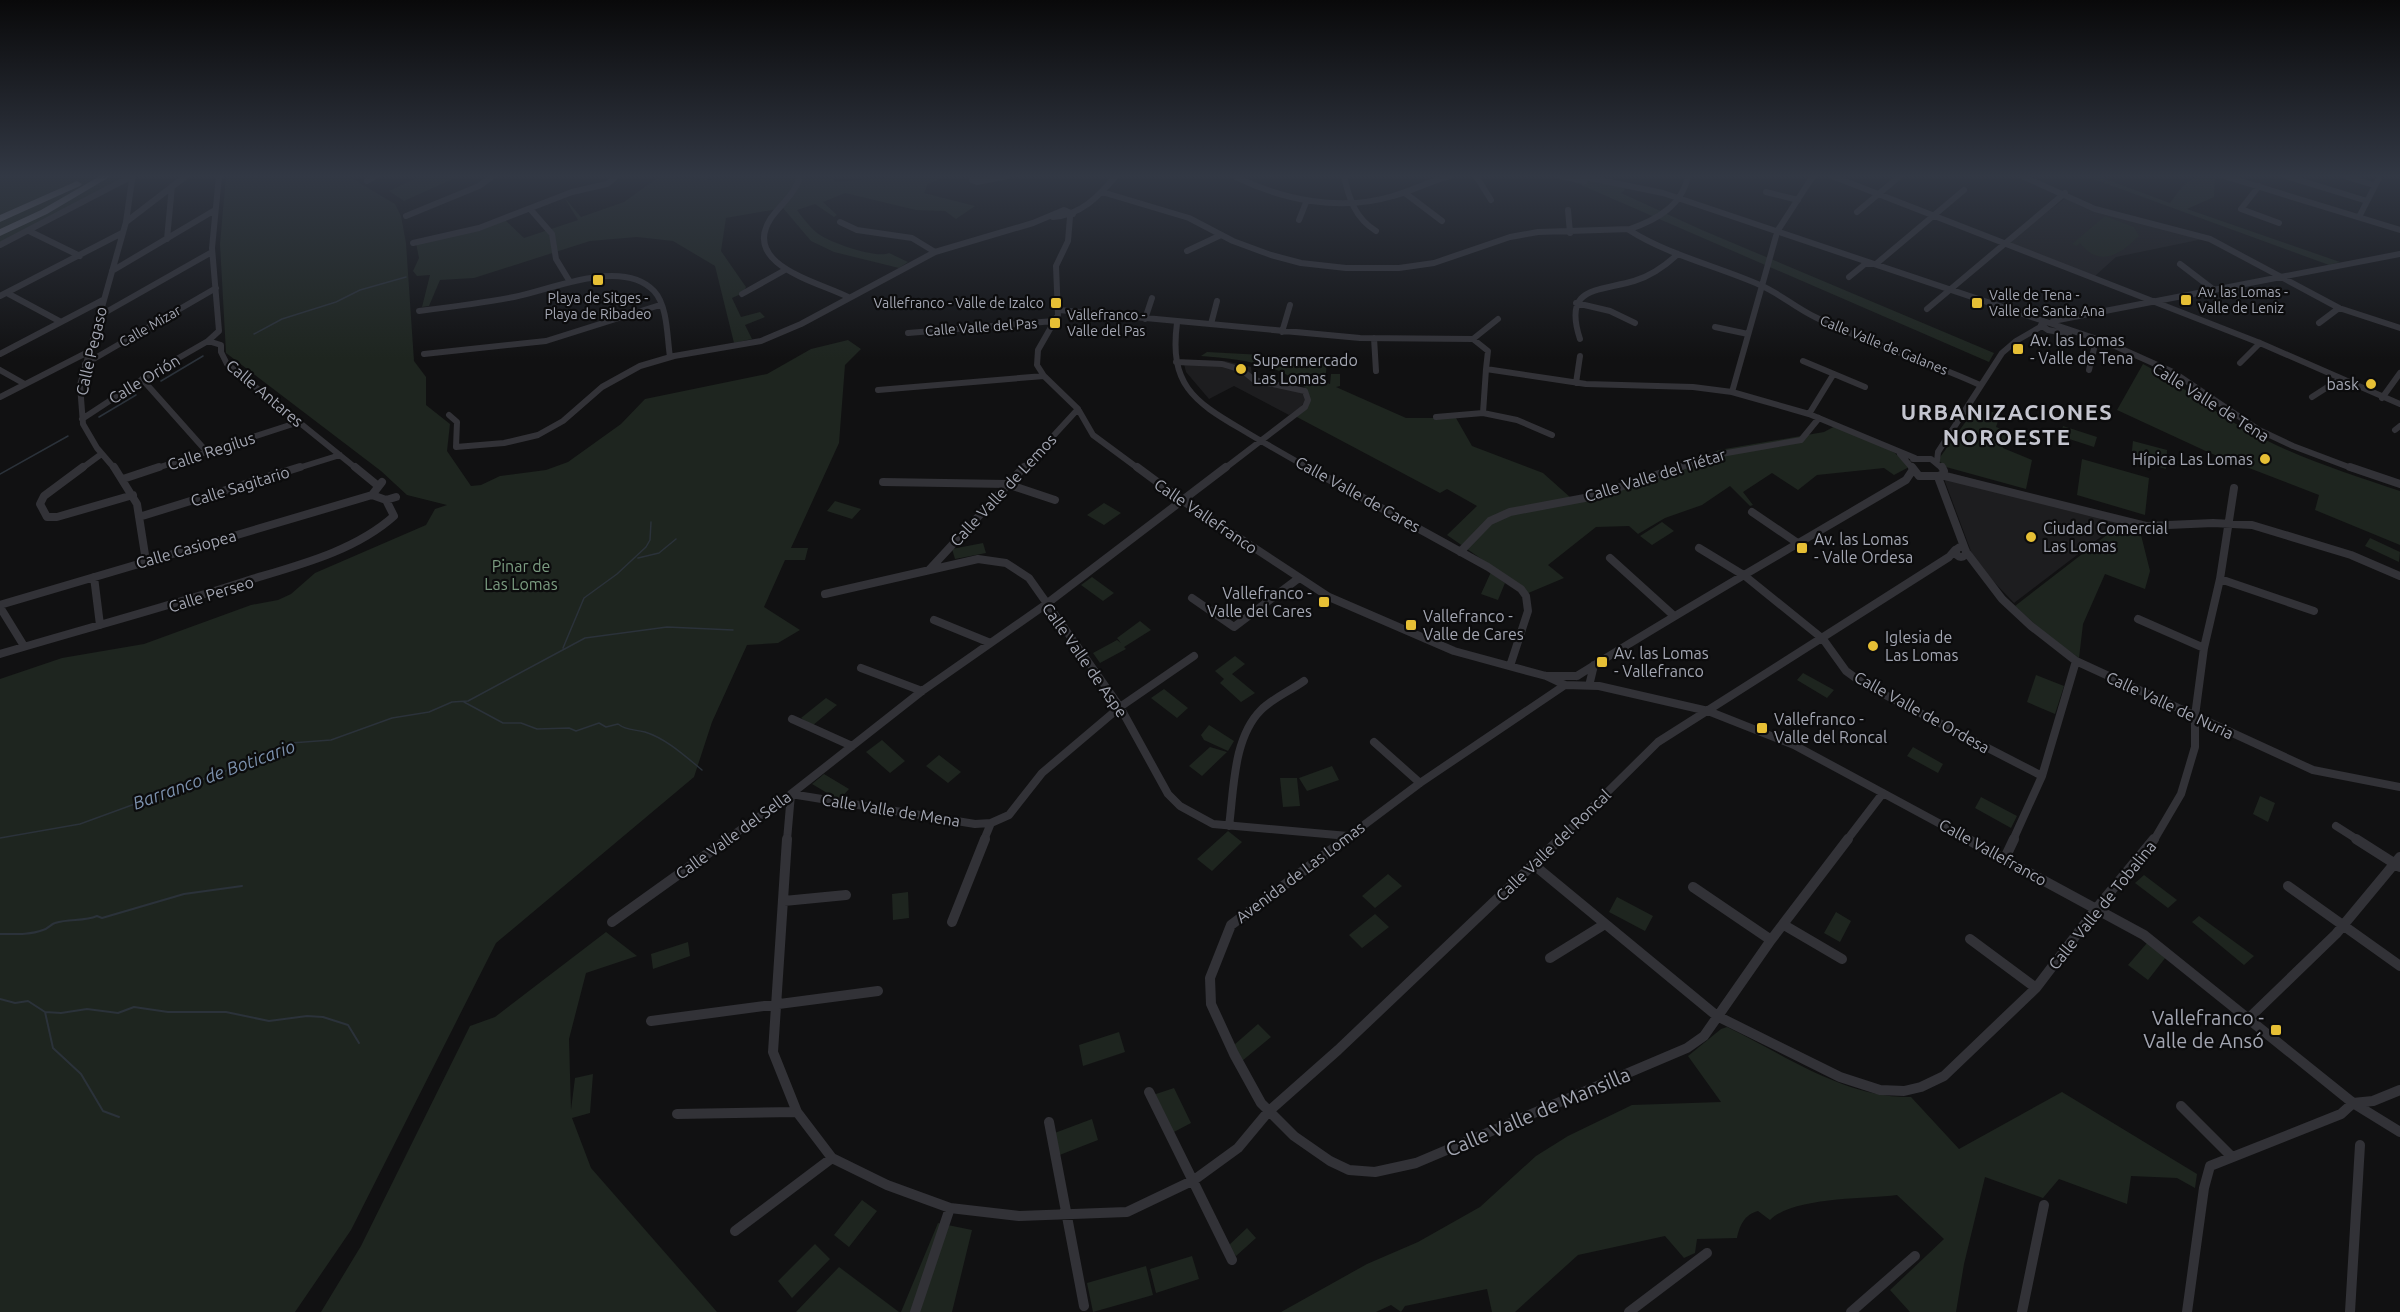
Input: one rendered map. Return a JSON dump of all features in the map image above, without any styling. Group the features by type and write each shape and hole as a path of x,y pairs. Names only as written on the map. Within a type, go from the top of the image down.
{"street":[{"path":"0,245 16,237"},
{"path":"41,237 80,256"},
{"path":"0,296 114,237"},
{"name":"Calle Pegaso","path":"121,237 88,352 79,403 89,438 100,455 123,479 133,495 140,517 146,561"},
{"path":"208,341 219,331 212,252 213,237"},
{"path":"413,243 438,237"},
{"path":"553,237 556,258 570,282"},
{"path":"763,237 766,251 785,270 822,283 848,297"},
{"path":"907,237 936,252"},
{"path":"449,415 456,422 456,447 509,443 550,430 617,378 670,357 729,349 760,341 814,320 848,297 907,269 936,252 972,237"},
{"path":"878,390 1044,376 1037,365 1038,350 1059,310 1056,266 1068,237"},
{"path":"1187,251 1215,237"},
{"path":"1228,237 1259,251 1289,260 1365,269 1404,267 1449,260 1514,237"},
{"name":"Calle Valle de Galanes","path":"1640,237 1651,244 1762,286 1814,316 1980,385"},
{"path":"1732,392 1776,237"},
{"name":"Calle Valle de Tena","path":"1789,237 2048,326"},
{"name":"Calle Valle de Tena","path":"1790,237 1876,264 2096,341 2167,373 2240,424 2284,447 2400,486"},
{"path":"1849,277 1865,264 1876,264 1908,237"},
{"path":"1990,237 2260,343 2400,404"},
{"path":"1927,309 2011,237"},
{"path":"2203,237 2339,308 2400,328"},
{"path":"112,271 167,238"},
{"path":"99,316 212,252"},
{"path":"1580,339 1572,315 1576,303 1594,290 1637,280 1658,271 1678,254"},
{"path":"1998,359 2048,326 2162,305 2400,254"},
{"path":"1941,475 1937,461 1938,452 1998,359 2008,346 2048,326 2214,290 2400,259"},
{"path":"2180,264 2214,290"},
{"path":"742,294 785,270"},
{"path":"419,311 521,296 570,282 611,276 627,279 652,290 659,297 670,357"},
{"name":"Calle Mizar","path":"85,364 216,288"},
{"path":"7,293 62,322"},
{"path":"1145,319 1152,298"},
{"path":"0,354 103,300"},
{"path":"1211,324 1217,301"},
{"path":"1576,303 1610,311 1635,323"},
{"path":"424,354 560,338 588,330 623,315 660,305"},
{"path":"1282,332 1290,305"},
{"path":"2319,323 2339,308"},
{"path":"1059,310 1282,332 1374,338 1473,339 1488,350 1491,360 1486,369 1483,413"},
{"path":"1473,339 1498,319"},
{"path":"2392,325 2400,320"},
{"name":"Calle Valle del Pas","path":"908,333 1054,321"},
{"name":"Calle Valle de Cares","path":"1177,323 1173,342 1178,374 1200,404 1460,552 1514,584 1526,596 1529,606 1526,623 1510,666"},
{"path":"1715,327 1748,334"},
{"path":"1374,338 1376,371"},
{"name":"Calle Antares","path":"208,341 221,345 221,352 227,364 340,455 380,484 372,495"},
{"name":"Calle Orión","path":"82,419 142,379 208,341"},
{"path":"2089,370 2096,341"},
{"path":"2240,363 2260,343"},
{"path":"0,397 23,383 88,352"},
{"path":"1576,383 1580,356"},
{"path":"1803,361 1865,387"},
{"name":"Calle Valle del Sella","path":"612,922 791,794 988,642 1045,605 1305,407 1308,400 1305,391 1254,380 1242,370 1222,364 1176,362"},
{"path":"1486,369 1576,383 1692,387 1732,392 1809,414 1899,453 1912,464 1919,476"},
{"path":"0,370 23,383"},
{"path":"2382,398 2400,374"},
{"path":"1809,414 1833,375"},
{"name":"Calle Vallefranco","path":"1044,376 1078,409 1093,435 1183,501 1329,597 1426,641 1546,676 1560,684 1587,682 1708,711 1794,744 2144,935 2353,1102 2400,1132"},
{"path":"142,379 207,452"},
{"path":"2312,397 2340,379"},
{"name":"Calle Valle de Lemos","path":"928,571 1078,409"},
{"path":"1436,417 1483,413 1517,420 1552,435"},
{"name":"Calle Valle del Tiétar","path":"1460,552 1490,521 1510,512 1590,497 1721,454 1801,440 1819,418"},
{"name":"Calle Regilus","path":"123,479 299,422"},
{"path":"1906,480 1912,464 1938,452"},
{"path":"100,455 44,496 40,504 47,517 57,517 133,495"},
{"name":"Calle Sagitario","path":"140,517 340,455"},
{"path":"1928,457 1937,461"},
{"path":"1929,478 1941,475 1959,478 2112,520 2146,526 2252,525 2351,555 2400,576"},
{"name":"Calle Valle de Nuria","path":"1941,475 1940,486 1960,539 1960,553 1973,563 2029,623 2076,661 2313,770 2400,787"},
{"path":"1560,684 1673,615 1745,576 1906,480 1919,476 1929,478 1940,486"},
{"path":"883,482 1007,484 1055,500"},
{"name":"Calle Valle de Tobalina","path":"1534,865 1717,1016 1840,1077 1880,1090 1904,1091 1922,1087 1944,1076 2036,988 2096,909 2149,848 2181,794 2195,747 2195,716 2204,648 2220,579 2234,488"},
{"path":"372,495 386,500 396,497"},
{"name":"Calle Casiopea","path":"0,606 372,495"},
{"name":"Calle Perseo","path":"0,654 260,578 381,530 393,521 394,516 386,500"},
{"path":"1752,512 1799,544"},
{"name":"Calle Valle de Ordesa","path":"1700,548 1745,576 1823,639 1846,670 1864,684 2042,776"},
{"name":"Calle Valle del Roncal","path":"791,794 774,1007 773,1052 797,1113 832,1158 887,1185 950,1208 1019,1216 1127,1212 1194,1180 1238,1148 1268,1112 1338,1050 1534,865 1658,742 1680,726 1708,711 1960,553"},
{"path":"1610,558 1673,615"},
{"name":"Calle Valle de Aspe","path":"825,594 978,559 1003,562 1016,567 1029,578 1045,605 1120,707 1168,794 1180,807 1213,824 1348,836"},
{"path":"94,577 100,625"},
{"path":"1192,598 1234,627 1299,578"},
{"path":"2220,579 2314,611"},
{"path":"0,606 24,646"},
{"path":"2138,619 2204,648"},
{"path":"934,621 988,642"},
{"path":"952,922 991,823 1009,815 1042,773 1120,707 1194,656"},
{"path":"2005,858 2042,776 2076,661"},
{"path":"1587,682 1594,665"},
{"path":"861,668 922,691"},
{"path":"1578,675 1577,681 1587,682"},
{"path":"1578,675 1587,682"},
{"path":"1229,826 1241,753 1252,723 1261,710 1304,681"},
{"name":"Avenida de Las Lomas","path":"1268,1112 1237,1060 1208,994 1219,949 1231,925 1420,783 1560,684"},
{"path":"792,719 852,746"},
{"path":"1374,742 1420,783"},
{"name":"Calle Valle de Mansilla","path":"1268,1112 1316,1152 1348,1170 1389,1172 1416,1163 1687,1048 1704,1036 1771,940 1883,793"},
{"name":"Calle Valle de Mena","path":"791,794 975,824 991,823"},
{"path":"2249,1018 2343,925 2398,863 2336,826"},
{"path":"2288,886 2400,966"},
{"path":"1693,887 1771,940"},
{"path":"784,902 846,895"},
{"path":"1550,958 1605,924"},
{"path":"1784,925 1842,959"},
{"path":"1970,939 2036,988"},
{"path":"651,1021 774,1007 878,991"},
{"path":"2187,1312 2204,1188 2210,1166 2341,1114 2353,1102 2373,1101 2400,1090"},
{"path":"1149,1092 1232,1260"},
{"path":"2181,1106 2231,1156"},
{"path":"677,1114 797,1113"},
{"path":"1048,1122 1084,1306"},
{"path":"2349,1312 2360,1145"},
{"path":"735,1232 832,1158"},
{"path":"2022,1312 2044,1205"},
{"path":"915,1312 950,1208"},
{"path":"1629,1312 1707,1253"},
{"path":"1851,1312 1915,1256"}],"shaded area":[{"path":"2014,237 2203,239 2116,257 2095,276 2008,242"},
{"path":"1183,360 1225,361 1251,367 1252,377 1304,392 1305,401 1300,408 1289,415 1234,386 1209,399 1186,372"},
{"path":"1947,472 2123,520 2014,603 1975,562 1944,479"}],"green space":[{"path":"0,237 10,237 0,242"},
{"name":"Pinar de Las Lomas","path":"221,237 405,237 414,361 426,377 426,405 450,424 447,451 471,486 481,485 500,476 546,470 568,462 621,424 645,399 767,374 811,349 848,340 861,349 845,365 839,443 791,548 808,548 805,560 785,560 764,607 800,630 778,643 747,645 712,722 694,777 496,943 351,1230 295,1312 0,1312 0,679 62,658 144,644 251,605 278,600 291,594 315,573 426,525 435,509 447,505 407,495 381,471 226,353"},
{"path":"438,237 634,237 590,241 474,278 440,280 429,306 422,307 430,275 417,276 413,271 419,258 416,243"},
{"path":"639,237 723,237 721,251 746,287 743,293 732,298 741,317 760,312 765,317 745,325 752,339 734,343 715,266 673,241"},
{"path":"808,237 824,237 865,252 889,253 908,262 899,268 834,252"},
{"path":"1701,237 1719,237 1994,353 1989,362"},
{"path":"2080,237 2138,237 2118,253 2103,257 2088,251 2080,243 2077,246 2072,244"},
{"path":"2253,237 2268,237 2340,262 2329,265"},
{"path":"1207,352 1300,357 1327,363 1325,382 1330,384 1331,374 1340,374 1340,386 1336,387 1406,418 1456,418 1472,446 1543,473 1571,498 1624,485 1719,450 1824,432 1839,424 1895,453 1909,467 1894,475 1884,468 1817,475 1798,490 1772,473 1743,492 1753,505 1750,506 1730,486 1702,505 1665,518 1638,534 1629,526 1596,527 1548,565 1564,578 1526,594 1513,581 1447,535 1477,506 1447,489 1440,493 1295,416 1306,409 1308,391 1286,374 1259,364 1201,356"},
{"name":"Hípica Las Lomas","path":"2143,364 2230,421 2262,438 2320,463 2400,491 2400,545 2315,510 2319,495 2210,453 2117,410"},
{"path":"1977,406 2000,415 1996,427 2033,441 2031,446 2007,437 2003,448 2032,460 2026,489 1946,467 1938,460"},
{"path":"2063,426 2097,437 2094,447 2060,436"},
{"path":"2133,441 2167,450 2166,469 2131,459"},
{"path":"2082,459 2149,478 2145,515 2077,495"},
{"path":"835,501 861,509 852,519 827,511"},
{"path":"1104,503 1121,513 1104,525 1087,515"},
{"path":"2125,521 2138,523 2150,571 2145,589 2105,574 2083,624 2079,658 2048,636 2015,606"},
{"path":"1662,522 1674,531 1652,545 1640,536"},
{"path":"2370,538 2400,552 2399,562 2365,546"},
{"path":"983,543 986,553 955,559 952,549"},
{"path":"1491,572 1505,583 1498,600 1481,594"},
{"path":"1092,577 1114,593 1103,601 1081,585"},
{"path":"1140,621 1151,630 1124,647 1126,649 1100,663 1093,653 1117,640 1121,643 1117,638"},
{"path":"1235,656 1245,664 1232,674 1255,693 1241,702 1220,683 1224,679 1215,671"},
{"path":"1803,673 1834,690 1827,698 1797,680"},
{"path":"2036,675 2064,686 2055,714 2027,702"},
{"path":"1164,689 1188,708 1177,718 1151,698"},
{"path":"826,698 837,705 812,726 801,718"},
{"path":"1209,725 1234,741 1228,751 1204,740 1201,735"},
{"path":"882,740 905,761 890,773 866,752"},
{"path":"1210,747 1227,752 1202,776 1189,766"},
{"path":"1913,747 1943,764 1938,773 1907,756"},
{"path":"939,755 961,772 948,783 926,766"},
{"path":"1332,766 1339,780 1307,791 1299,778"},
{"path":"824,774 849,789 839,800 812,784"},
{"path":"1280,778 1297,778 1300,806 1283,807"},
{"path":"2260,796 2275,803 2268,822 2253,814"},
{"path":"1981,797 2017,816 2011,828 1975,808"},
{"path":"1228,831 1242,842 1212,871 1197,859"},
{"path":"1388,874 1402,886 1375,908 1362,896"},
{"path":"2144,875 2177,900 2168,908 2135,883"},
{"path":"908,892 909,918 893,920 892,894"},
{"path":"1617,897 1653,916 1645,931 1609,912"},
{"path":"1836,912 1851,921 1840,942 1824,933"},
{"path":"1375,914 1389,927 1362,948 1349,935"},
{"path":"2199,916 2254,956 2244,965 2192,922"},
{"path":"606,932 637,956 586,973 569,1039 571,1110 575,1078 593,1074 590,1113 572,1118 591,1168 717,1312 321,1312 361,1246 470,1026 495,1017"},
{"path":"688,942 690,956 653,969 651,954"},
{"path":"2147,943 2166,957 2148,980 2128,965"},
{"path":"1258,1024 1271,1037 1242,1061 1234,1045"},
{"path":"1727,1027 1839,1083 1887,1095 1911,1097 1959,1149 2062,1092 2197,1174 2195,1188 2177,1178 2131,1176 2127,1204 2059,1179 2043,1198 1985,1177 1964,1264 1956,1312 1910,1312 1890,1290 1944,1239 1897,1195 1812,1203 1781,1212 1770,1220 1758,1211 1743,1221 1737,1238 1697,1239 1695,1253 1684,1258 1665,1236 1578,1255 1515,1312 1492,1312 1487,1289 1405,1306 1401,1312 1391,1305 1376,1312 1281,1312 1367,1264 1418,1242 1480,1207 1536,1156 1568,1136 1632,1105 1721,1102 1688,1056 1721,1029"},
{"path":"1119,1032 1125,1052 1083,1066 1079,1045"},
{"path":"1174,1088 1191,1123 1172,1133 1153,1095"},
{"path":"1092,1119 1098,1140 1057,1156 1052,1134"},
{"path":"862,1200 877,1211 849,1247 834,1235"},
{"path":"938,1223 972,1230 952,1312 901,1312"},
{"path":"1247,1228 1256,1238 1236,1256 1228,1246"},
{"path":"815,1244 830,1259 792,1298 778,1281"},
{"path":"1192,1256 1199,1279 1156,1293 1150,1269"},
{"path":"1146,1266 1153,1295 1093,1312 1087,1283"},
{"path":"839,1267 899,1312 796,1312"}],"waterway":[{"path":"254,334 282,319 336,302 360,290 406,277"},
{"path":"161,381 203,356"},
{"path":"99,417 136,395"},
{"path":"0,474 68,436"},
{"path":"563,648 584,598 617,574 646,547 650,540 651,522"},
{"path":"638,558 659,553 676,539"},
{"name":"Barranco de Boticario","path":"0,838 80,824 239,766 291,743 331,740 392,718 429,712 452,702 468,701 585,638 667,627 733,630"},
{"path":"464,702 503,723 521,723 537,729 569,728 576,731 599,723 606,727 618,724 624,728 645,732 661,739 702,770"},
{"path":"0,934 33,933 61,922 97,916 102,918 184,894 242,886"},
{"path":"0,999 15,1003 28,1001 45,1012"},
{"path":"45,1012 61,1013 87,1009 118,1013 134,1007 168,1012 226,1012 269,1021 307,1016 323,1017 348,1025 359,1043"},
{"path":"45,1012 53,1048 81,1074 103,1111 119,1117"}],"place":[{"name":"Playa de Sitges - Playa de Ribadeo","path":"598,280"},
{"name":"Av. las Lomas - Valle de Leniz","path":"2186,300"},
{"name":"Vallefranco - Valle de Izalco","path":"1056,303"},
{"name":"Valle de Tena - Valle de Santa Ana","path":"1977,303"},
{"name":"Vallefranco - Valle del Pas","path":"1055,323"},
{"name":"Av. las Lomas - Valle de Tena","path":"2018,349"},
{"name":"Supermercado Las Lomas","path":"1241,369"},
{"name":"bask","path":"2371,384"},
{"name":"Hípica Las Lomas","path":"2265,459"},
{"name":"Ciudad Comercial Las Lomas","path":"2031,537"},
{"name":"Av. las Lomas - Valle Ordesa","path":"1802,548"},
{"name":"Vallefranco - Valle del Cares","path":"1324,602"},
{"name":"Vallefranco - Valle de Cares","path":"1411,625"},
{"name":"Iglesia de Las Lomas","path":"1873,646"},
{"name":"Av. las Lomas - Vallefranco","path":"1602,662"},
{"name":"Vallefranco - Valle del Roncal","path":"1762,728"},
{"name":"Vallefranco - Valle de Ansó","path":"2276,1030"}],"district":[{"name":"URBANIZACIONES NOROESTE","path":"2007,425"}]}
